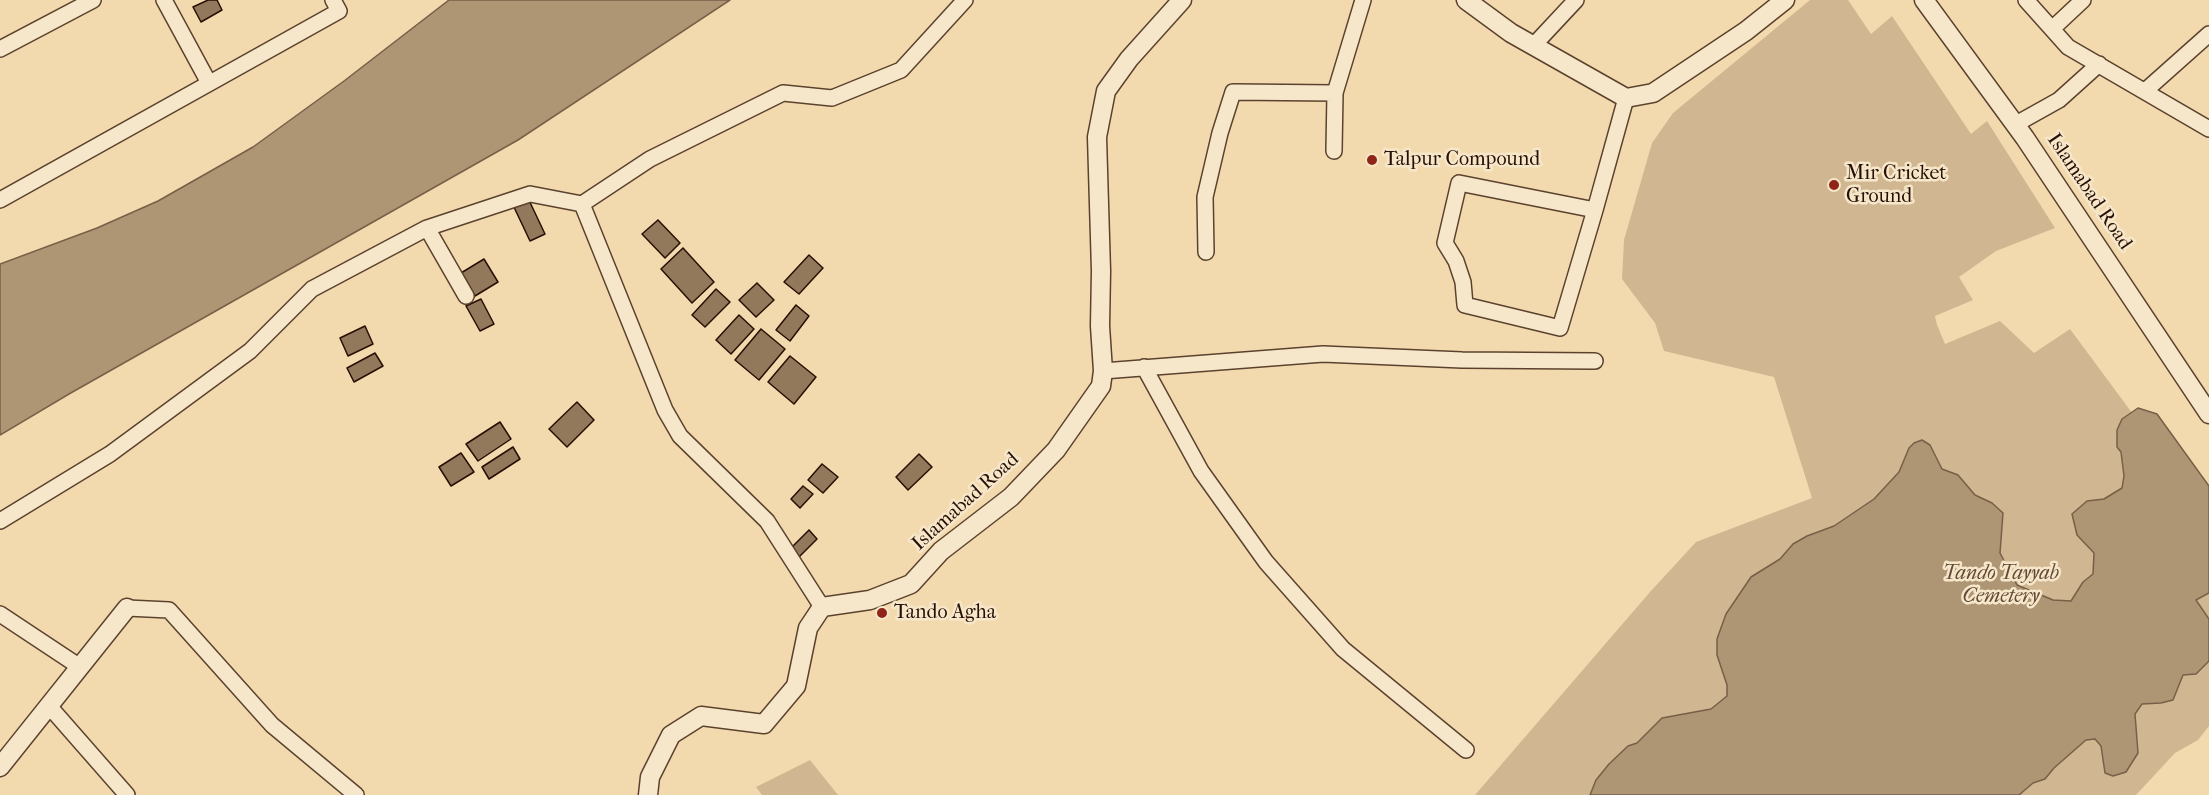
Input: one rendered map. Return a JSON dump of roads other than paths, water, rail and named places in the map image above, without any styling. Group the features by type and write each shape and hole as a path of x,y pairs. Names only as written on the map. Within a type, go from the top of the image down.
{"street":[{"path":"0,49 93,0"},
{"path":"164,0 209,83"},
{"path":"0,200 339,11 333,0"},
{"path":"0,521 110,454 250,351 312,288 427,228 530,194 582,204 650,159 783,93 832,98 901,70 965,0"},
{"name":"Islamabad Road","path":"822,607 870,600 910,585 940,551 1011,497 1056,450 1101,386 1103,370 1096,137 1106,91 1129,59 1182,0"},
{"path":"1334,152 1335,93 1363,0"},
{"path":"1466,0 1511,33 1626,98 1653,93 1746,31 1785,0"},
{"path":"1534,45 1576,0"},
{"name":"Islamabad Road","path":"1924,0 2016,124 2209,414"},
{"path":"2026,0 2068,47 2209,129"},
{"path":"2052,29 2083,0"},
{"path":"2145,92 2209,34"},
{"path":"2016,124 2059,100 2099,64"},
{"path":"1206,252 1205,197 1220,133 1233,92 1335,93"},
{"path":"1595,210 1458,183 1445,243 1456,261 1463,282 1465,305 1560,328 1595,210 1626,98"},
{"path":"582,204 665,410 680,436 767,521 822,607 808,628 796,686 764,724 701,716 671,735 650,777 648,795"},
{"path":"427,228 466,297"},
{"path":"1103,370 1323,354 1462,360 1595,361"},
{"path":"1144,368 1201,471 1266,562 1343,649 1466,750"},
{"path":"0,767 127,608 169,610 272,725 356,795"},
{"path":"0,614 80,667"},
{"path":"49,706 127,795"}],"place":[{"name":"Talpur Compound","path":"1372,160"},
{"name":"Mir Cricket Ground","path":"1834,185"},
{"name":"Tando Agha","path":"882,613"}],"park label":[{"name":"Tando Tayyab Cemetery","path":"2001,586"}]}
